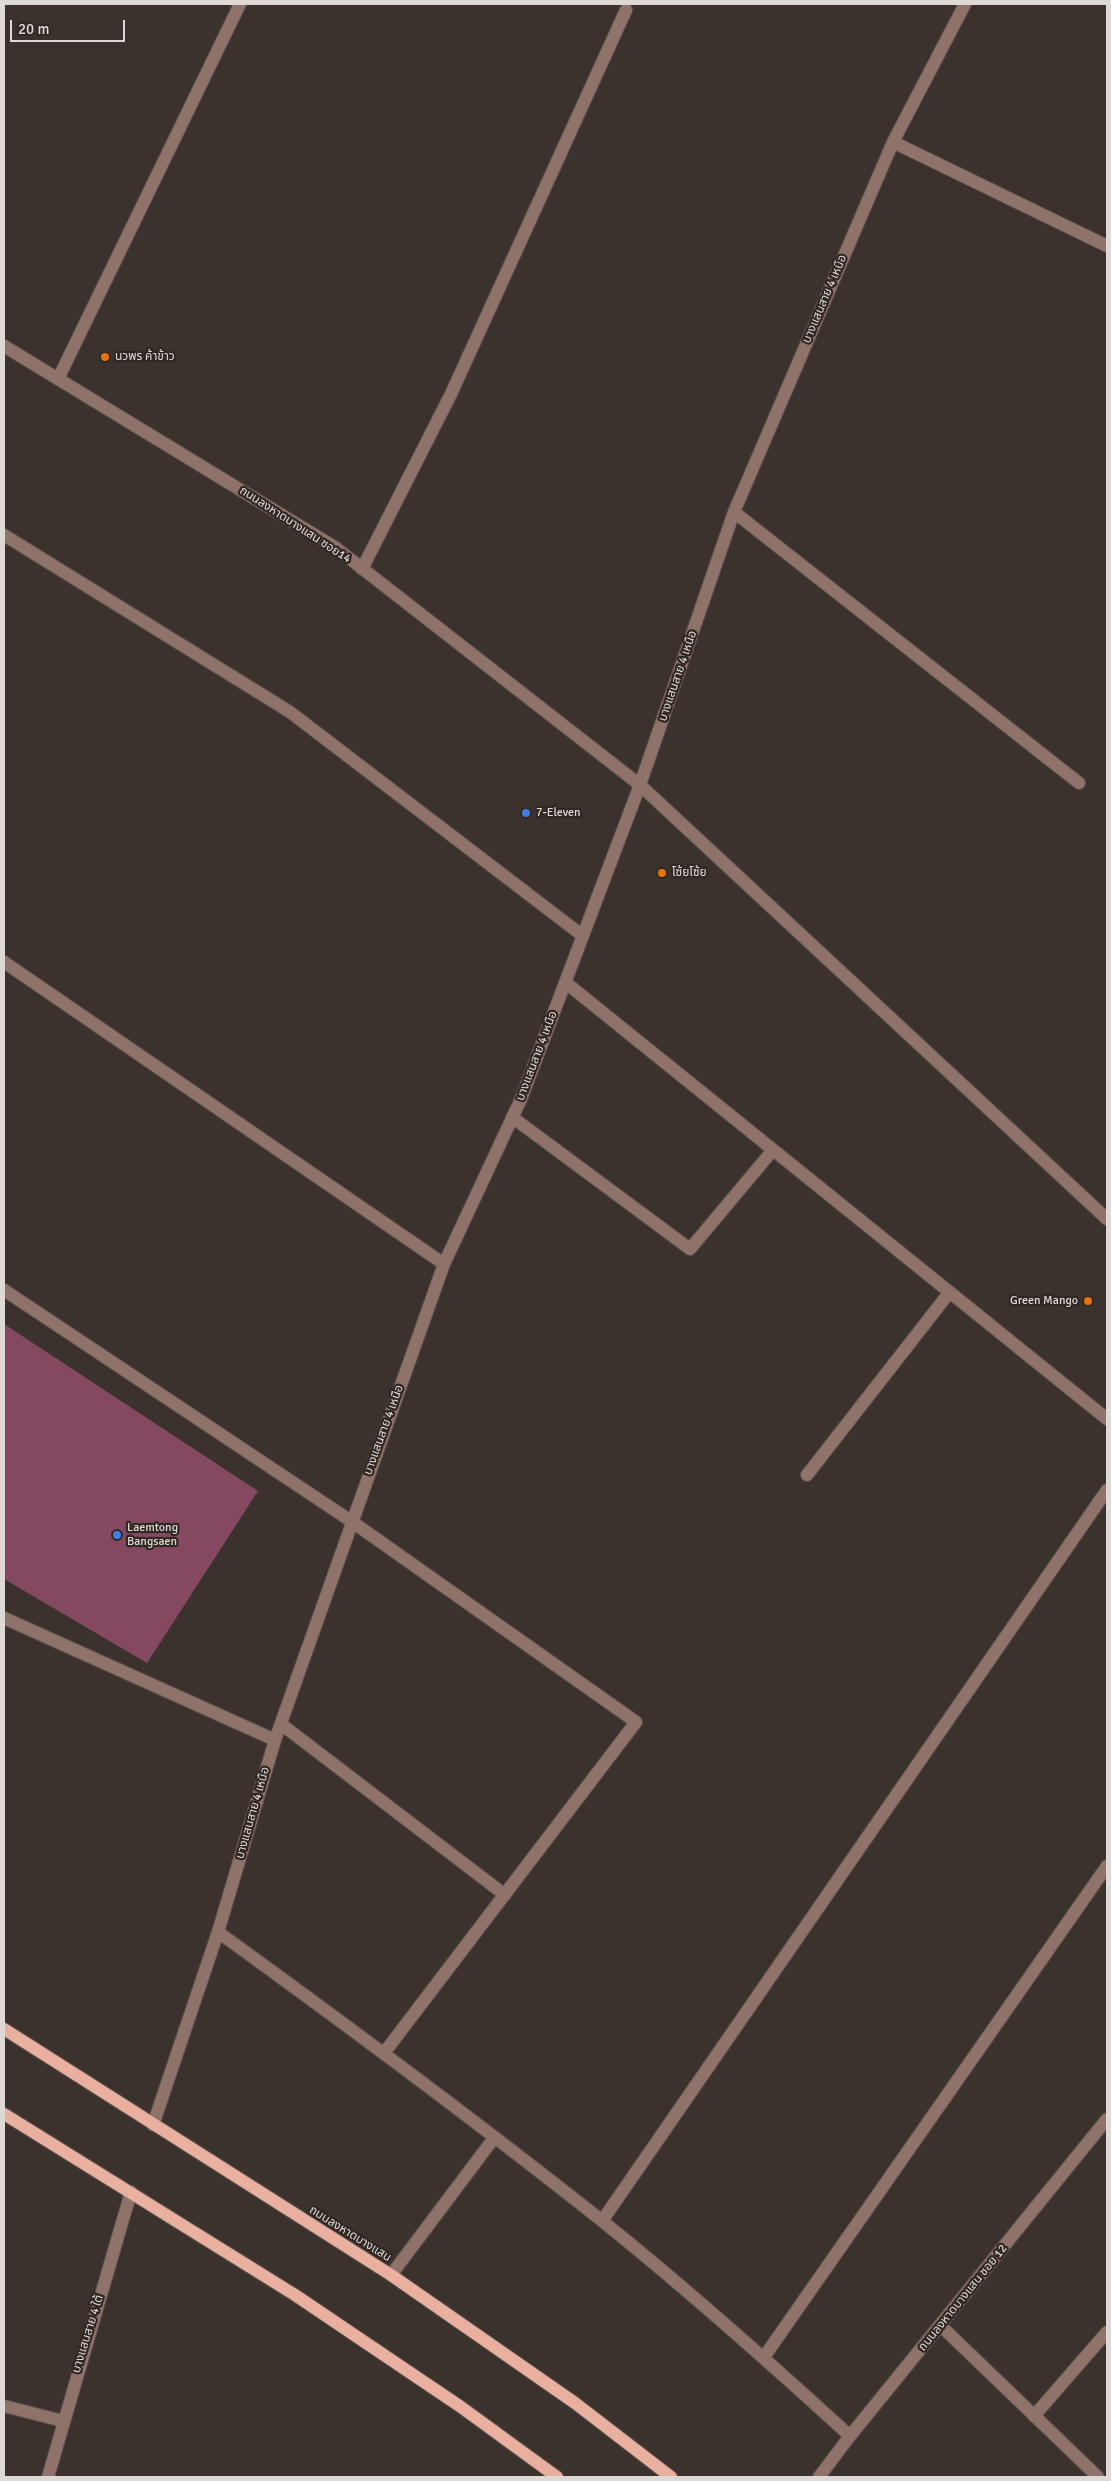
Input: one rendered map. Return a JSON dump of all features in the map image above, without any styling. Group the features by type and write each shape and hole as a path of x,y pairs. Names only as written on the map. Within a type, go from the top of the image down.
{"main road":[{"name":"ถนนลงหาดบางแสน","path":"4,2029 390,2275 575,2403 671,2477"},
{"path":"4,2114 295,2295 461,2407 557,2477"}],"street":[{"path":"58,379 240,4"},
{"name":"บางแสนสาย 4 เหนือ","path":"154,2125 218,1932 274,1740 444,1264 512,1117 583,936 640,785 734,512 893,142 965,4"},
{"path":"362,569 451,394 626,10"},
{"path":"893,142 1107,246"},
{"name":"ถนนลงหาดบางแสน ซอย14","path":"4,346 336,548 640,785 1107,1219"},
{"path":"734,512 1079,783"},
{"path":"4,535 290,712 583,936"},
{"path":"4,962 444,1264"},
{"path":"565,982 932,1280 1107,1419"},
{"path":"512,1117 690,1249 772,1150"},
{"path":"4,1290 351,1521 636,1722 384,2053"},
{"path":"807,1475 949,1293"},
{"path":"602,2221 1107,1490"},
{"path":"4,1618 274,1740"},
{"path":"281,1724 505,1895"},
{"path":"764,2357 1107,1866"},
{"path":"218,1932 384,2053 602,2221 764,2357 850,2436"},
{"name":"ถนนลงหาดบางแสน ซอย 12","path":"819,2477 940,2325 1105,2127"},
{"path":"390,2275 494,2138"},
{"name":"บางแสนสาย 4 ใต้","path":"48,2477 62,2421 131,2192"},
{"path":"940,2325 1098,2477"},
{"path":"1034,2416 1107,2332"},
{"path":"4,2406 62,2421"}],"building":[{"name":"Laemtong Bangsaen","path":"4,1324 258,1491 147,1663 4,1579"}],"place":[{"name":"นวพร ค้าข้าว","path":"105,357"},
{"name":"7-Eleven","path":"526,813"},
{"name":"โซ้ยโซ้ย","path":"662,873"},
{"name":"Green Mango","path":"1088,1301"},
{"name":"Laemtong Bangsaen","path":"117,1535"}]}
